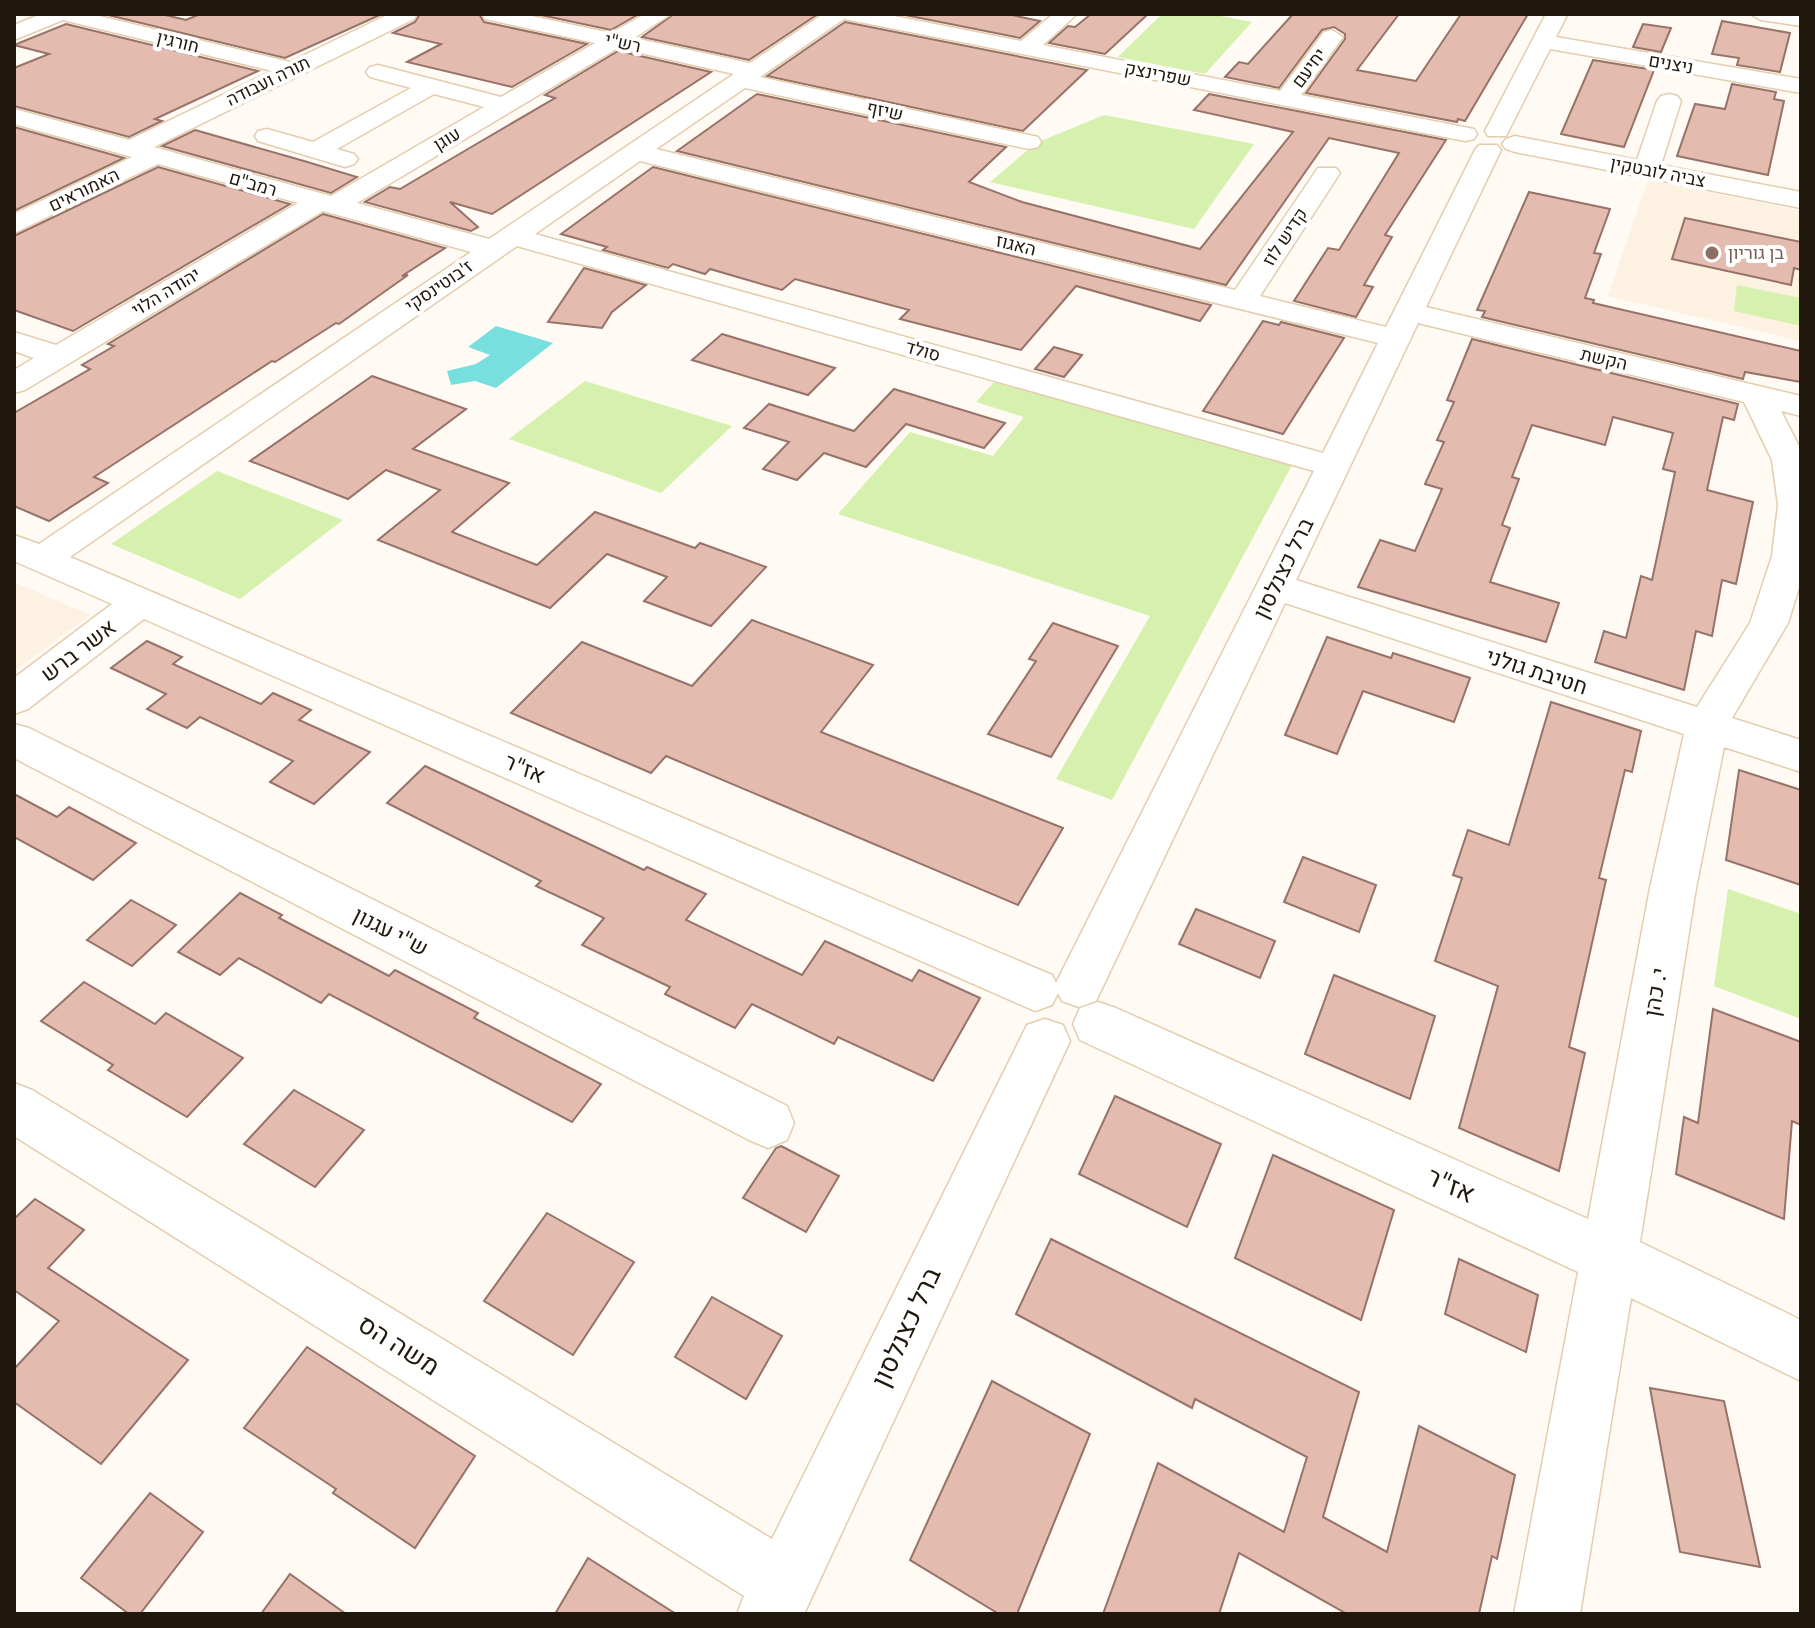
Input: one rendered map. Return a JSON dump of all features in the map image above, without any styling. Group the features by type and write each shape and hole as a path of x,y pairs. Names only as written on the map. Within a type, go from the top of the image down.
{"street":[{"name":"חורגין","path":"18,14 56,16 292,69"},
{"name":"תורה ועבודה","path":"142,152 292,69 406,14"},
{"name":"רש\"י","path":"493,14 613,40 747,76"},
{"name":"עוגן","path":"326,204 389,172 660,14"},
{"name":"ז'בוטינסקי","path":"28,553 503,243 837,14"},
{"name":"שפרינצק","path":"851,14 1491,140"},
{"path":"1026,48 1066,14"},
{"name":"ברל כצנלסון","path":"777,1598 1491,140 1556,14"},
{"path":"1761,14 1801,20"},
{"path":"14,33 56,16"},
{"name":"יחיעם","path":"1286,99 1332,37"},
{"name":"ניצנים","path":"1541,41 1801,86"},
{"name":"עוגן","path":"378,72 504,105"},
{"name":"שיזף","path":"747,76 1029,142"},
{"path":"316,150 431,86"},
{"path":"1647,170 1669,101"},
{"name":"רמב\"ם","path":"14,116 326,204 503,243"},
{"path":"267,136 389,172"},
{"name":"צביה לובטקין","path":"1491,140 1801,200"},
{"name":"האמוראים","path":"14,225 142,152"},
{"name":"האגוז","path":"636,152 1242,301 1402,325"},
{"name":"קדיש לוז","path":"1242,301 1327,173"},
{"name":"יהודה הלוי","path":"14,383 326,204"},
{"name":"סולד","path":"503,243 1333,466"},
{"name":"הקשת","path":"1402,325 1801,406"},
{"path":"14,341 58,356"},
{"name":"י. כהן","path":"1547,1614 1673,888 1707,726 1769,623 1790,556 1796,505 1789,460 1757,395"},
{"name":"אז\"ר","path":"28,553 1064,1010 1607,1256 1801,1351"},
{"name":"חטיבת גולני","path":"1274,586 1801,756"},
{"name":"אשר ברש","path":"14,699 142,601"},
{"name":"ש\"י עגנון","path":"14,739 768,1123"},
{"name":"משה הס","path":"14,1107 777,1598"}],"shaded area":[{"name":"בן גוריון","path":"1648,180 1801,211 1801,341 1608,296"},
{"path":"14,582 90,615 14,671"}],"green space":[{"path":"1162,14 1210,14 1252,22 1205,74 1118,57"},
{"path":"1104,115 1254,144 1194,229 990,182 1036,143"},
{"path":"1737,285 1801,298 1801,326 1734,311"},
{"path":"585,381 732,426 661,493 509,439"},
{"path":"994,382 1292,465 1112,800 1056,779 1150,616 838,514 910,432 993,456 1024,417 976,402"},
{"path":"217,471 343,520 240,599 111,544"},
{"path":"1728,889 1801,914 1801,1019 1714,986"}],"water":[{"path":"496,326 553,343 496,388 475,381 451,385 447,371 476,364 490,355 468,347"}],"building":[{"path":"104,14 161,14 186,20 200,14 382,14 285,58"},
{"path":"420,14 479,14 484,22 587,44 512,87 407,62 441,44 393,33 415,22"},
{"path":"536,14 639,14 611,30"},
{"path":"674,14 818,14 749,60 642,37"},
{"path":"900,14 1007,14 1040,21 1020,38"},
{"path":"1091,14 1148,14 1105,54 1049,43 1068,26 1075,27"},
{"path":"1293,14 1399,14 1357,70 1416,81 1461,14 1528,14 1465,121 1458,119 1457,122 1306,93 1345,39 1345,34 1334,27 1322,30 1279,88 1225,77 1239,62 1248,64"},
{"path":"1722,21 1790,33 1780,72 1737,65 1739,58 1712,54"},
{"path":"845,22 1087,70 1023,131 767,76"},
{"path":"66,24 258,71 155,119 162,121 129,137 14,106 14,68 49,54 14,45"},
{"path":"1643,24 1671,28 1661,52 1633,47"},
{"path":"618,51 711,72 492,214 450,202 478,227 471,231 365,202 390,187 400,189 555,98 545,95"},
{"path":"1593,60 1654,70 1624,147 1561,134"},
{"path":"1732,84 1776,92 1774,99 1784,101 1768,175 1677,156 1695,104 1725,109"},
{"path":"757,94 1006,147 969,182 1022,202 1200,249 1293,132 1194,110 1209,94 1446,140 1385,235 1392,237 1364,285 1373,287 1356,317 1294,301 1328,248 1339,250 1399,153 1329,138 1226,285 677,151"},
{"path":"14,127 124,158 14,211"},
{"path":"195,130 357,177 331,193 162,146"},
{"path":"158,167 290,204 73,331 14,310 14,236"},
{"path":"653,167 1211,305 1200,321 1076,286 1021,350 900,319 909,310 795,279 782,290 710,269 705,274 673,264 668,268 603,250 607,247 561,234"},
{"path":"1529,192 1610,209 1594,253 1601,254 1585,298 1594,300 1593,303 1801,351 1801,382 1745,372 1743,379 1482,317 1485,311 1477,310"},
{"path":"323,214 445,248 339,324 272,361 94,477 108,483 49,521 14,506 14,413 90,369 82,365 114,346 108,344"},
{"path":"1685,218 1801,242 1801,270 1794,268 1791,285 1672,259"},
{"path":"584,268 646,285 612,312 602,328 548,322"},
{"path":"1263,321 1279,325 1281,322 1344,338 1283,434 1203,411"},
{"path":"722,334 835,368 808,395 692,360"},
{"path":"1472,339 1738,404 1734,420 1723,417 1707,490 1753,502 1736,584 1722,580 1712,636 1696,631 1684,690 1595,662 1604,631 1626,638 1641,576 1652,580 1675,472 1663,469 1673,433 1613,417 1605,445 1532,425 1512,477 1519,479 1502,525 1510,528 1490,582 1559,603 1546,642 1358,587 1380,540 1415,551 1442,489 1425,484 1444,442 1437,440 1454,402 1447,400"},
{"path":"1054,347 1082,355 1064,377 1035,369"},
{"path":"372,376 466,409 413,449 509,483 452,532 537,565 595,512 695,548 700,543 766,567 711,626 644,601 667,577 607,554 550,608 378,540 440,490 386,470 348,499 250,461"},
{"path":"894,389 1005,423 984,448 906,424 866,467 824,453 797,480 763,469 789,442 744,428 769,404 854,431"},
{"path":"752,620 873,665 821,732 1063,828 1018,905 666,756 651,773 511,713 582,642 692,686"},
{"path":"1053,623 1118,646 1051,757 988,734 1036,661 1029,659"},
{"path":"1327,637 1391,658 1393,653 1470,678 1454,722 1363,691 1337,754 1285,735"},
{"path":"147,641 182,657 173,664 261,704 273,693 311,710 299,720 370,752 314,804 270,782 293,761 200,717 187,728 147,709 166,694 111,668"},
{"path":"1551,702 1641,731 1632,772 1625,770 1599,878 1606,880 1569,1047 1585,1053 1559,1171 1459,1128 1498,986 1435,961 1462,878 1453,875 1468,830 1509,845"},
{"path":"425,766 644,870 647,867 706,894 686,920 802,975 825,941 912,981 919,970 980,998 933,1081 838,1037 834,1044 752,1004 735,1028 665,994 670,987 582,945 604,918 536,886 541,881 387,803"},
{"path":"1739,770 1801,790 1801,885 1726,860"},
{"path":"14,794 57,817 69,807 136,843 93,880 14,837"},
{"path":"1303,857 1376,885 1359,932 1284,902"},
{"path":"240,893 282,915 279,918 389,976 395,970 478,1013 474,1018 601,1084 572,1122 329,994 321,1003 239,958 220,975 178,952"},
{"path":"131,900 176,925 132,966 87,940"},
{"path":"1196,909 1275,941 1260,978 1179,944"},
{"path":"1334,975 1435,1016 1410,1099 1305,1054"},
{"path":"84,982 155,1024 166,1013 243,1058 187,1117 108,1070 113,1065 41,1021"},
{"path":"1713,1009 1801,1042 1801,1125 1792,1121 1784,1219 1676,1174 1684,1117 1698,1123"},
{"path":"294,1090 364,1130 315,1187 244,1144"},
{"path":"1115,1096 1221,1144 1187,1227 1079,1174"},
{"path":"781,1146 839,1176 806,1232 743,1198 776,1148"},
{"path":"1273,1155 1394,1210 1361,1320 1235,1258"},
{"path":"35,1199 84,1230 48,1268 188,1360 101,1464 14,1402 14,1369 59,1321 14,1290 14,1219"},
{"path":"547,1213 634,1262 573,1355 484,1301"},
{"path":"1051,1239 1359,1392 1323,1517 1387,1552 1419,1426 1515,1475 1497,1559 1492,1556 1479,1614 1347,1614 1239,1553 1219,1614 1103,1614 1158,1463 1284,1532 1307,1457 1195,1399 1192,1408 1016,1314"},
{"path":"1459,1259 1538,1295 1526,1352 1445,1314"},
{"path":"712,1297 782,1336 746,1399 675,1357"},
{"path":"307,1347 475,1456 415,1548 333,1493 336,1489 244,1428"},
{"path":"992,1381 1090,1434 1017,1614 999,1614 910,1560"},
{"path":"1650,1388 1724,1401 1760,1567 1680,1552"},
{"path":"150,1493 203,1532 140,1614 129,1614 81,1578"},
{"path":"588,1558 676,1614 555,1614"},
{"path":"290,1574 346,1614 261,1614"}],"place":[{"name":"בן גוריון","path":"1712,253"}]}
